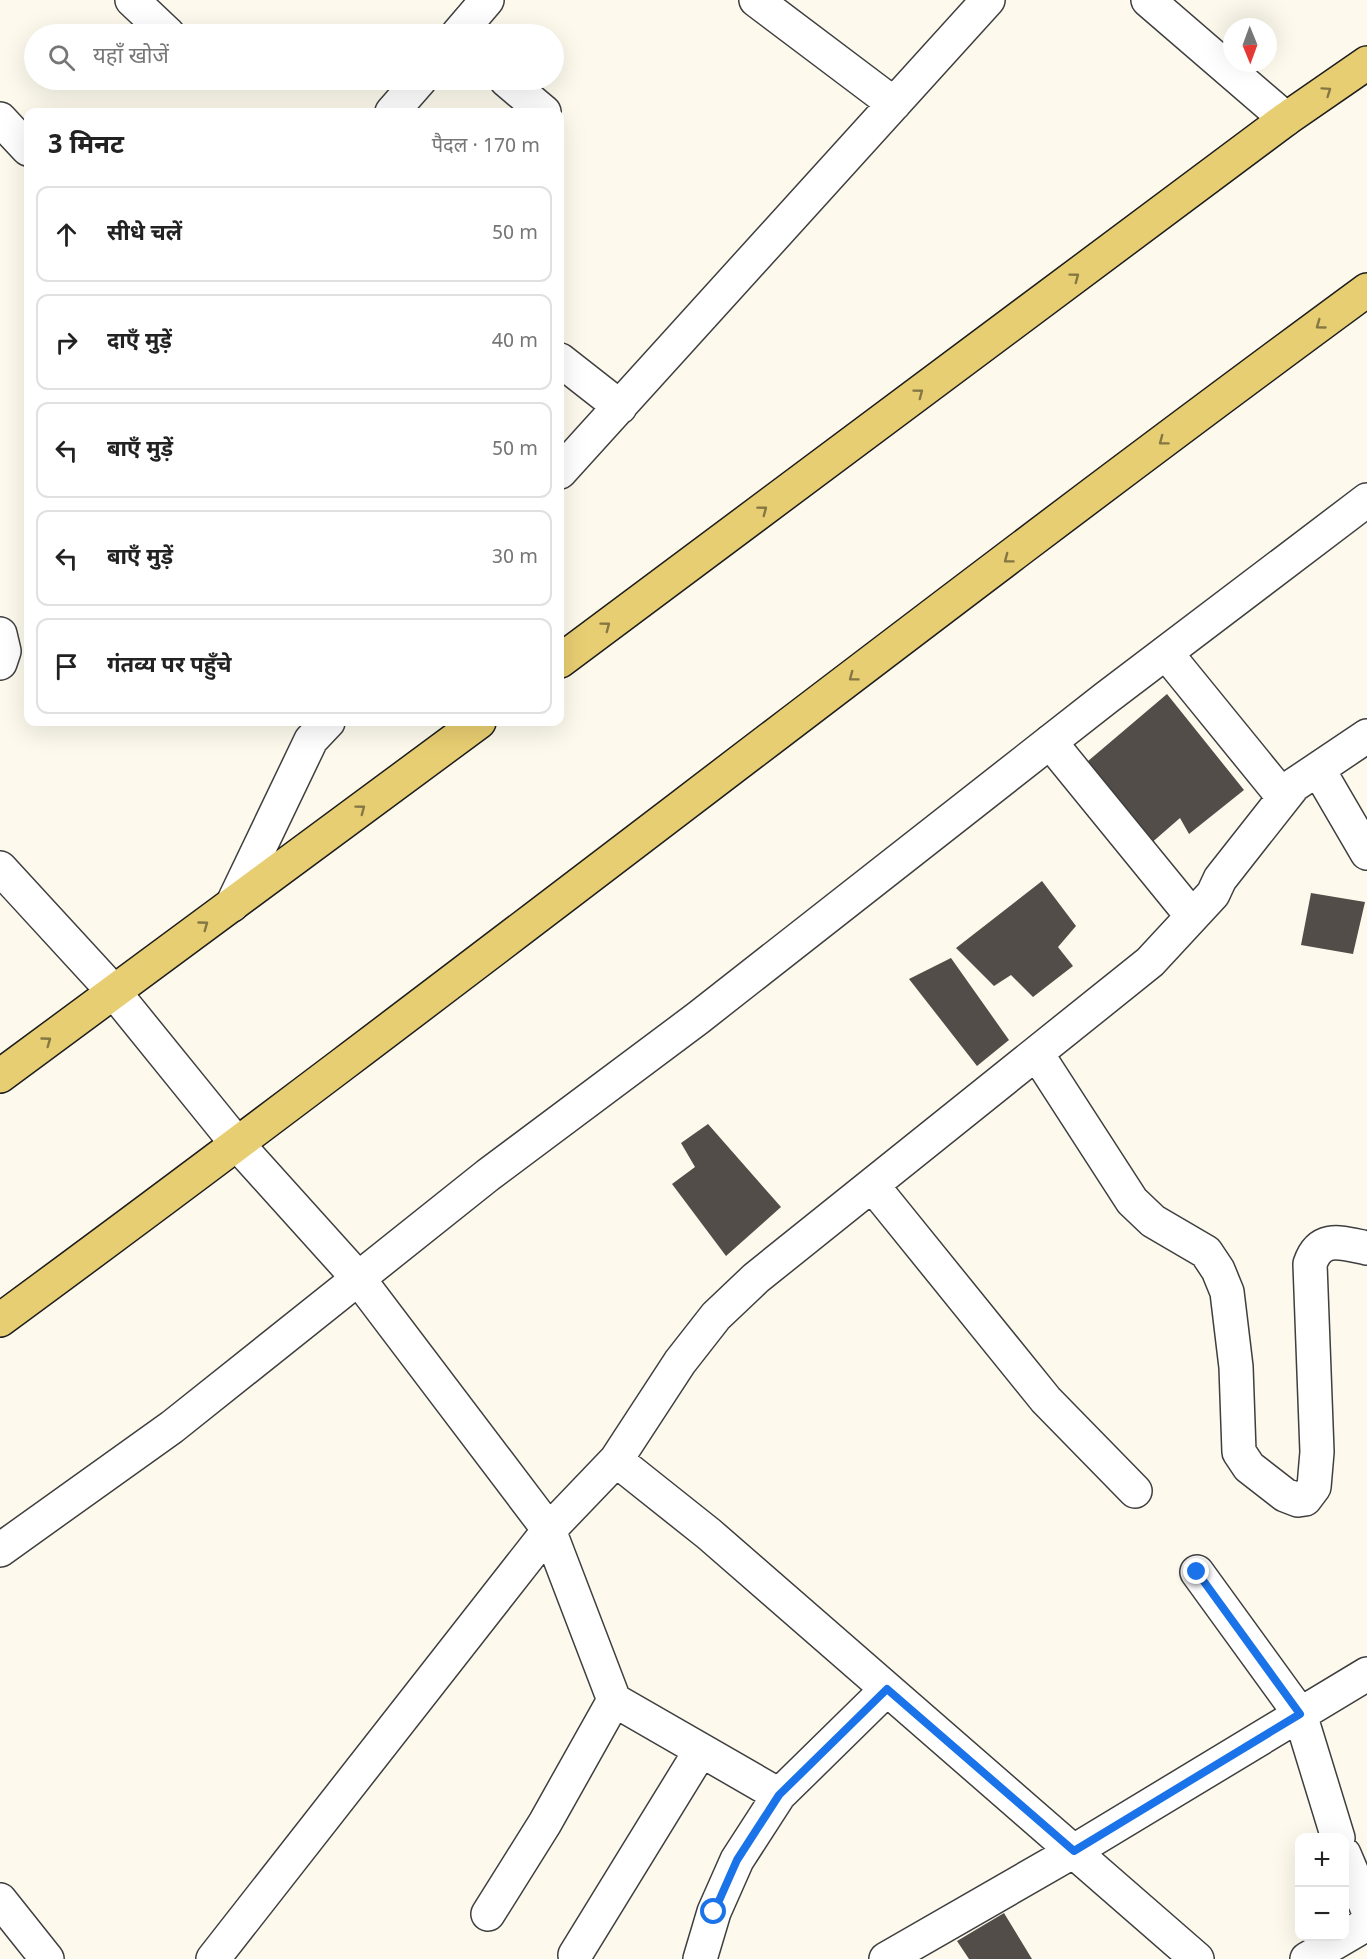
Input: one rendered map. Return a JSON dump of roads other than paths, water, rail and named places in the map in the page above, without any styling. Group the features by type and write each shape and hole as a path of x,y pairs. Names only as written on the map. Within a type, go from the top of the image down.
{"main road":[{"path":"564,658 1286,119 1367,63"},
{"path":"0,1320 238,1145 1197,415 1367,290"},
{"path":"0,1076 474,726"}],"street":[{"path":"132,0 157,24"},
{"path":"467,24 487,0"},
{"path":"756,0 894,104"},
{"path":"564,468 988,0"},
{"path":"1148,0 1286,119"},
{"path":"396,108 412,90"},
{"path":"518,90 539,108"},
{"path":"0,119 24,145"},
{"path":"564,363 620,407"},
{"path":"0,1550 172,1427 488,1175 708,1011 1050,742 1367,500"},
{"path":"0,634 4,651 0,663"},
{"path":"1166,653 1284,798"},
{"path":"232,905 311,740 324,726"},
{"path":"213,1959 549,1530 616,1460 680,1362 716,1316 756,1278 1150,962 1213,894 1220,879 1294,785 1367,736"},
{"path":"1050,742 1192,916"},
{"path":"1318,769 1367,853"},
{"path":"0,867 114,992 238,1145 358,1278 549,1530 614,1700 779,1795"},
{"path":"1037,1053 1132,1201 1153,1221 1206,1252 1218,1270 1227,1292 1236,1367 1239,1452 1249,1467 1293,1499 1305,1498 1314,1487 1317,1452 1310,1264 1314,1252 1322,1245 1335,1242 1367,1248"},
{"path":"872,1185 1046,1400 1135,1491"},
{"path":"616,1460 709,1534 1197,1959"},
{"path":"1197,1572 1300,1714 1336,1833"},
{"path":"886,1959 1074,1851 1367,1674"},
{"path":"700,1959 714,1912 737,1860 779,1795 887,1689"},
{"path":"488,1914 545,1823 614,1700"},
{"path":"575,1955 701,1750"},
{"path":"1349,1866 1367,1908"},
{"path":"0,1899 47,1959"},
{"path":"1307,1959 1367,1924"}]}
